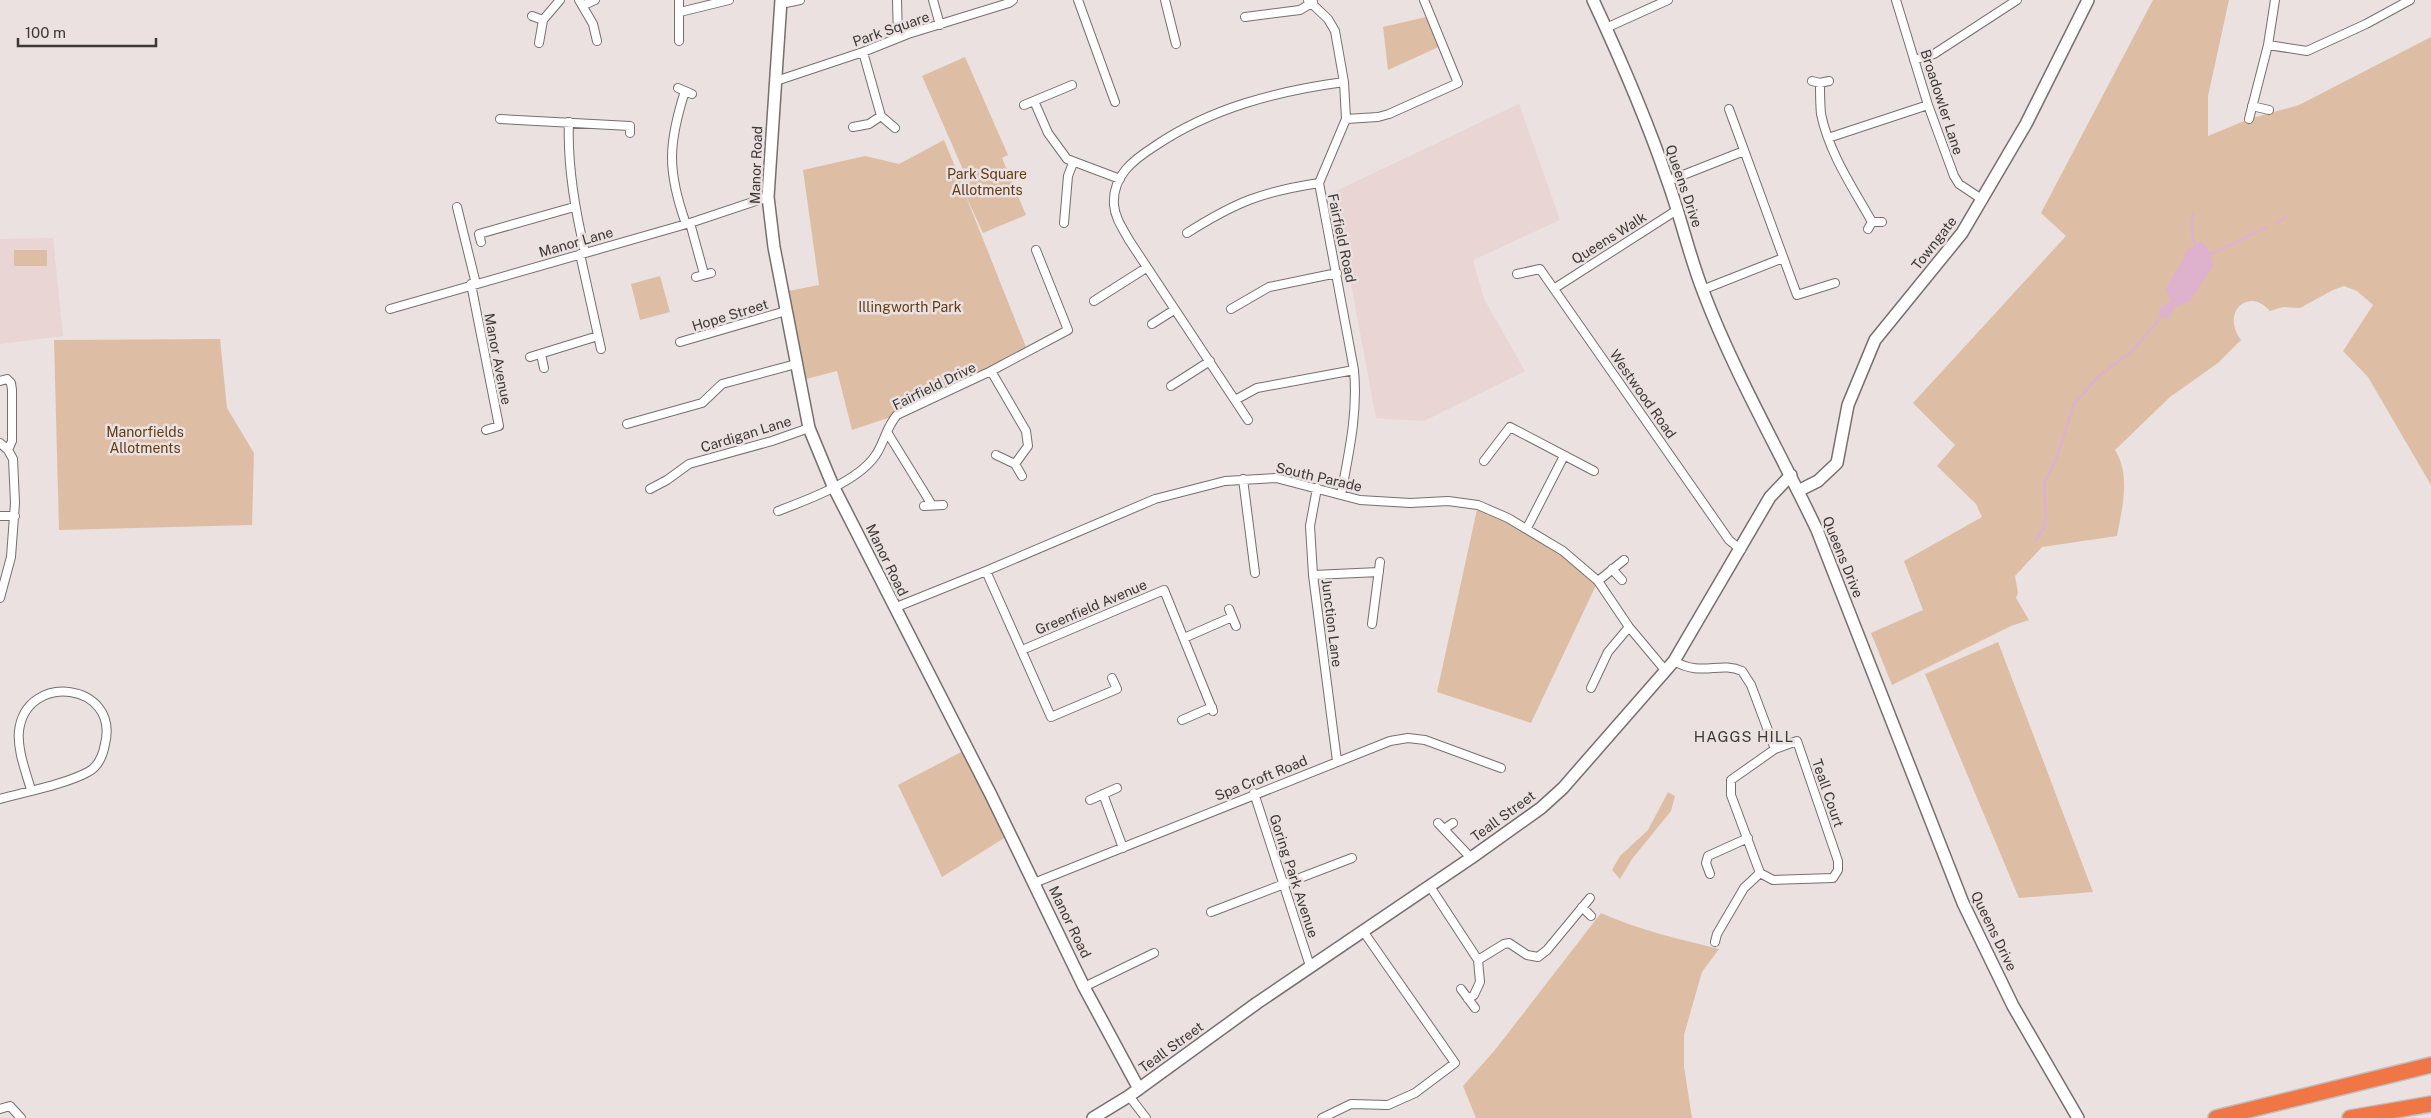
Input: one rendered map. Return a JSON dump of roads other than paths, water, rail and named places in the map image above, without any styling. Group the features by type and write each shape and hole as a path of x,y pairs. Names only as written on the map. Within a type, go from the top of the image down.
{"highway":[{"path":"2216,1118 2431,1065"},
{"path":"2350,1118 2431,1104"}],"street":[{"path":"539,43 542,20 560,0"},
{"path":"595,0 582,3 597,41"},
{"path":"679,0 679,41"},
{"path":"680,12 729,0"},
{"path":"781,2 800,0"},
{"path":"897,0 898,38"},
{"path":"932,0 940,25"},
{"name":"Park Square","path":"776,81 863,52 898,38 1009,4 1014,0"},
{"path":"1078,0 1115,102"},
{"path":"1168,0 1176,44"},
{"path":"1346,119 1378,117 1389,114 1458,83 1424,0"},
{"name":"Queens Drive","path":"1593,0 1668,181 1702,290 1735,365 1791,474 1859,635 1962,903 2013,1006 2078,1118"},
{"path":"1606,28 1668,0"},
{"name":"Broadowler Lane","path":"1896,0 1928,105 1954,176 1959,184 1983,200"},
{"path":"1914,60 1934,54 2017,0"},
{"name":"Towngate","path":"1798,491 1818,482 1837,463 1848,404 1875,340 1962,233 1983,200 2026,124 2088,0"},
{"path":"2249,119 2268,45 2274,0"},
{"path":"2268,45 2307,51 2366,24 2410,0"},
{"path":"1245,17 1300,10 1311,1"},
{"name":"Fairfield Road","path":"1311,1 1328,19 1335,31 1344,82 1346,119 1318,183 1354,370 1356,414 1341,495"},
{"name":"Manor Road","path":"781,2 768,197 774,247 809,428 833,486 1034,883 1084,987 1139,1089"},
{"path":"532,16 542,20"},
{"path":"863,52 881,116 895,128"},
{"path":"1829,81 1816,82 1821,113 1828,138 1870,225 1882,222"},
{"path":"1248,420 1196,339 1146,268 1116,218 1114,206 1115,192 1125,169 1134,160 1178,130 1250,101 1344,82"},
{"path":"1024,105 1072,85"},
{"path":"685,91 675,126 671,167 673,185 704,275"},
{"path":"1034,101 1048,134 1060,152 1073,163 1120,179"},
{"path":"1828,138 1928,105"},
{"path":"2252,106 2269,110"},
{"path":"1729,109 1797,296 1835,283"},
{"path":"854,127 869,124 881,116"},
{"path":"500,119 630,126 630,133"},
{"path":"569,122 568,140 574,207 601,349"},
{"path":"1668,181 1744,151"},
{"path":"1064,223 1068,176 1073,163"},
{"path":"1187,233 1235,204 1258,195 1318,183"},
{"name":"Manor Lane","path":"390,309 688,224 768,197"},
{"path":"457,207 473,284"},
{"path":"481,242 479,234 574,207"},
{"name":"Queens Walk","path":"1555,288 1677,210"},
{"name":"Fairfield Drive","path":"778,511 833,486 866,467 879,451 896,415 991,371 1068,330 1036,250"},
{"path":"1702,290 1784,258"},
{"path":"1094,301 1146,268"},
{"name":"Westwood Road","path":"1517,274 1540,269 1729,540 1741,550"},
{"path":"1230,309 1269,287 1337,274"},
{"name":"Manor Avenue","path":"473,284 499,426 486,430"},
{"path":"1152,324 1174,310"},
{"name":"Hope Street","path":"680,342 786,311"},
{"path":"530,357 598,336"},
{"path":"541,354 544,368"},
{"path":"1171,386 1210,361"},
{"path":"627,424 702,403 722,384 796,364"},
{"path":"1235,400 1257,388 1354,370"},
{"path":"991,371 1026,431 1028,446 1015,464"},
{"path":"0,381 6,379 11,383 12,390 12,441 8,450"},
{"path":"1484,461 1510,426 1594,471"},
{"name":"Cardigan Lane","path":"650,489 667,480 689,464 772,441 809,428"},
{"path":"887,432 928,505 943,505"},
{"path":"0,443 8,450 13,459 15,516 11,557 0,598"},
{"path":"996,454 1015,464 1022,476"},
{"path":"1527,528 1564,456"},
{"name":"Teall Street","path":"1093,1118 1129,1096 1310,966 1471,858 1541,808 1563,788 1674,661 1741,550 1770,497 1791,474"},
{"name":"South Parade","path":"894,608 1155,499 1225,481 1276,478 1360,500 1410,503 1448,501 1478,505 1527,528 1563,551 1598,581 1629,627 1665,670"},
{"path":"1243,479 1255,573"},
{"name":"Junction Lane","path":"1317,488 1310,526 1313,575 1337,761"},
{"path":"0,516 15,516"},
{"path":"1598,581 1624,560"},
{"path":"1372,624 1380,562"},
{"path":"1612,569 1622,580"},
{"path":"986,571 1052,717 1117,689 1112,678"},
{"path":"1313,575 1379,572"},
{"name":"Greenfield Avenue","path":"1022,650 1164,590 1212,709 1182,720"},
{"path":"1229,609 1236,626"},
{"path":"1184,638 1232,618"},
{"path":"1591,688 1608,652 1629,627"},
{"path":"1674,661 1687,668 1726,668 1742,671 1751,685 1775,749"},
{"path":"0,799 31,790 88,772 98,763 108,735 105,719 98,707 86,696 73,690 56,691 42,696 22,717 19,731 20,747 31,790"},
{"name":"Spa Croft Road","path":"1034,883 1254,793 1390,741 1408,738 1431,742 1501,768"},
{"name":"Teall Court","path":"1797,740 1835,851 1838,870 1833,878 1773,880 1760,874 1748,838 1731,795 1731,780 1775,749 1797,740"},
{"path":"1090,800 1118,788"},
{"name":"Goring Park Avenue","path":"1254,793 1310,966"},
{"path":"1104,794 1123,848"},
{"path":"1453,823 1441,826 1471,858"},
{"path":"1710,874 1706,862 1708,856 1748,838"},
{"path":"1212,912 1352,858"},
{"path":"1715,942 1717,934 1744,888 1760,874"},
{"path":"1429,885 1478,960 1480,982 1474,995 1468,998"},
{"path":"1478,960 1504,944 1509,943 1527,955 1538,957 1547,950 1590,898"},
{"path":"1582,908 1591,916"},
{"path":"1322,1118 1351,1104 1388,1105 1415,1093 1455,1063 1363,930"},
{"path":"1084,987 1154,953"},
{"path":"1461,989 1475,1008"},
{"path":"1415,1022 1422,1015"},
{"path":"1129,1096 1146,1118"},
{"path":"0,1109 10,1106 21,1118"}],"waterway":[{"path":"2193,214 2192,233 2195,245"},
{"path":"2276,223 2286,217"},
{"path":"2211,254 2267,227"},
{"path":"2035,541 2044,527 2046,518 2044,484 2056,459 2074,404 2100,375 2130,353 2163,315"}],"district":[{"name":"HAGGS HILL","path":"1744,737"}],"park label":[{"name":"Park Square Allotments","path":"987,182"},
{"name":"Illingworth Park","path":"910,307"},
{"name":"Manorfields Allotments","path":"145,440"}]}
